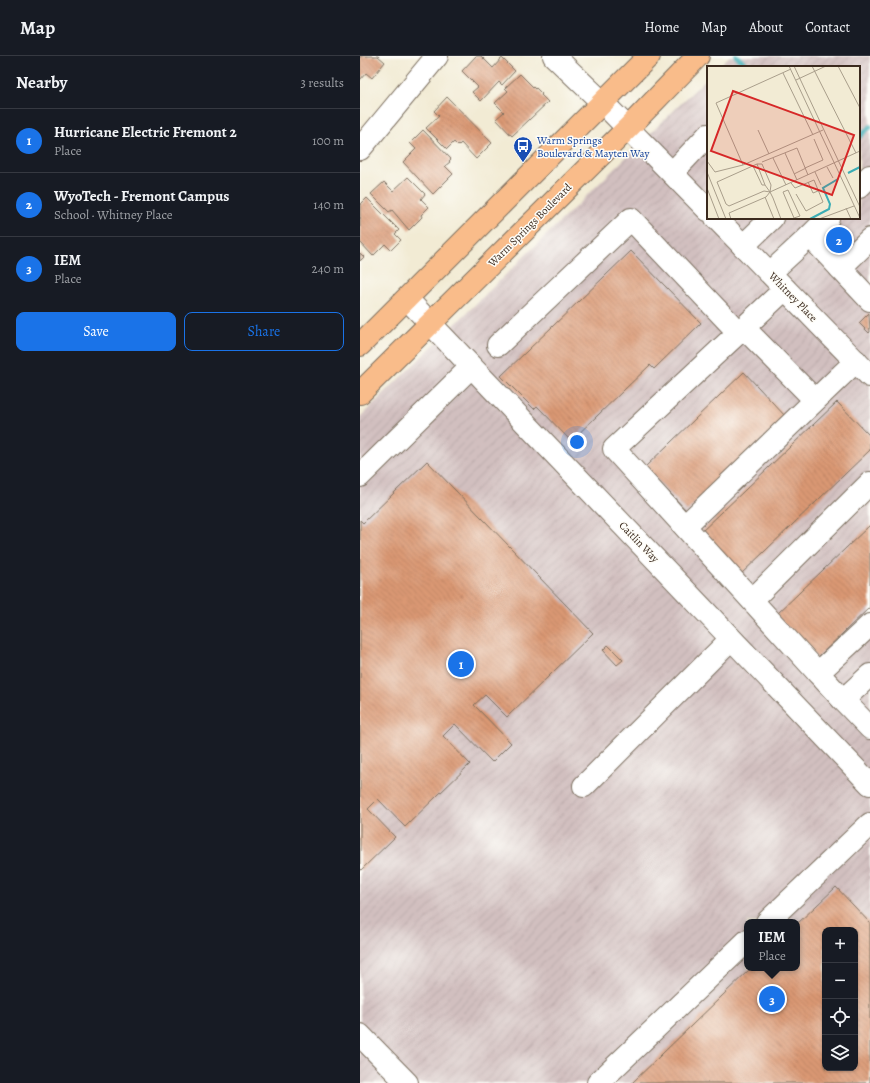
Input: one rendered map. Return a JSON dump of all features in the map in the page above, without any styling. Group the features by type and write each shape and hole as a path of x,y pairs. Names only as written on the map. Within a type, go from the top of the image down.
{"main road":[{"path":"360,345 649,56"},
{"name":"Warm Springs Boulevard","path":"360,393 628,128 698,56"}],"street":[{"path":"360,149 437,56"},
{"path":"554,56 603,103 707,209"},
{"path":"672,173 707,136"},
{"path":"860,186 870,176"},
{"path":"498,345 631,219 741,330 815,400"},
{"name":"Whitney Place","path":"717,219 863,368"},
{"path":"743,246 771,219"},
{"path":"770,273 827,219"},
{"path":"810,236 870,300"},
{"path":"840,268 870,239"},
{"path":"785,289 614,449 818,673 870,727"},
{"name":"Caitlin Way","path":"407,299 870,784"},
{"path":"360,476 471,366"},
{"path":"685,526 815,400 863,368"},
{"path":"752,600 870,484"},
{"path":"818,673 870,625"},
{"path":"584,786 731,639"},
{"path":"843,700 870,675"},
{"path":"770,919 870,824"},
{"path":"598,1083 744,944"},
{"path":"360,1035 407,1083"}],"shaded area":[{"path":"730,56 870,56 870,1083 360,1083 360,417 707,78 707,219 860,219 860,66 719,66"}],"building":[{"path":"360,56 378,56 385,62 372,78 366,73 360,80"},
{"path":"476,56 481,56 493,68 502,58 515,71 502,85 499,82 481,101 472,92 478,87 462,71"},
{"path":"520,74 542,94 541,95 548,102 512,136 496,119 504,112 495,103 508,91 505,88"},
{"path":"447,97 492,143 476,159 461,143 458,146 454,142 447,149 426,128 439,116 434,111"},
{"path":"423,130 451,159 445,166 453,174 433,194 403,162 416,149 410,143"},
{"path":"408,177 425,194 421,199 429,207 421,215 422,217 409,230 392,210 389,212 371,194 384,182 393,191"},
{"path":"367,198 399,230 395,234 401,240 391,250 385,244 373,256 360,242 360,205"},
{"path":"631,251 701,323 654,369 650,365 571,441 537,406 534,409 501,376"},
{"path":"360,253 364,257 360,261"},
{"path":"869,313 870,332 869,333 859,323"},
{"path":"744,372 786,417 687,511 645,467"},
{"path":"837,402 870,436 870,450 739,576 699,534"},
{"path":"427,461 593,633 507,717 485,695 474,705 511,743 492,762 455,724 443,736 470,764 405,827 378,799 368,809 395,837 360,871 360,520 363,523"},
{"path":"870,525 870,607 817,658 776,615"},
{"path":"608,645 623,660 617,665 603,650"},
{"path":"836,887 870,923 870,1083 632,1083 748,971 800,971 800,921"}],"waterway":[{"path":"736,56 748,66"},
{"path":"860,136 870,127"}],"place":[{"name":"Warm Springs Boulevard & Mayten Way","path":"523,163"},
{"name":"WyoTech - Fremont Campus","path":"839,240"},
{"name":"Hurricane Electric Fremont 2","path":"461,664"},
{"name":"IEM","path":"772,999"}]}
